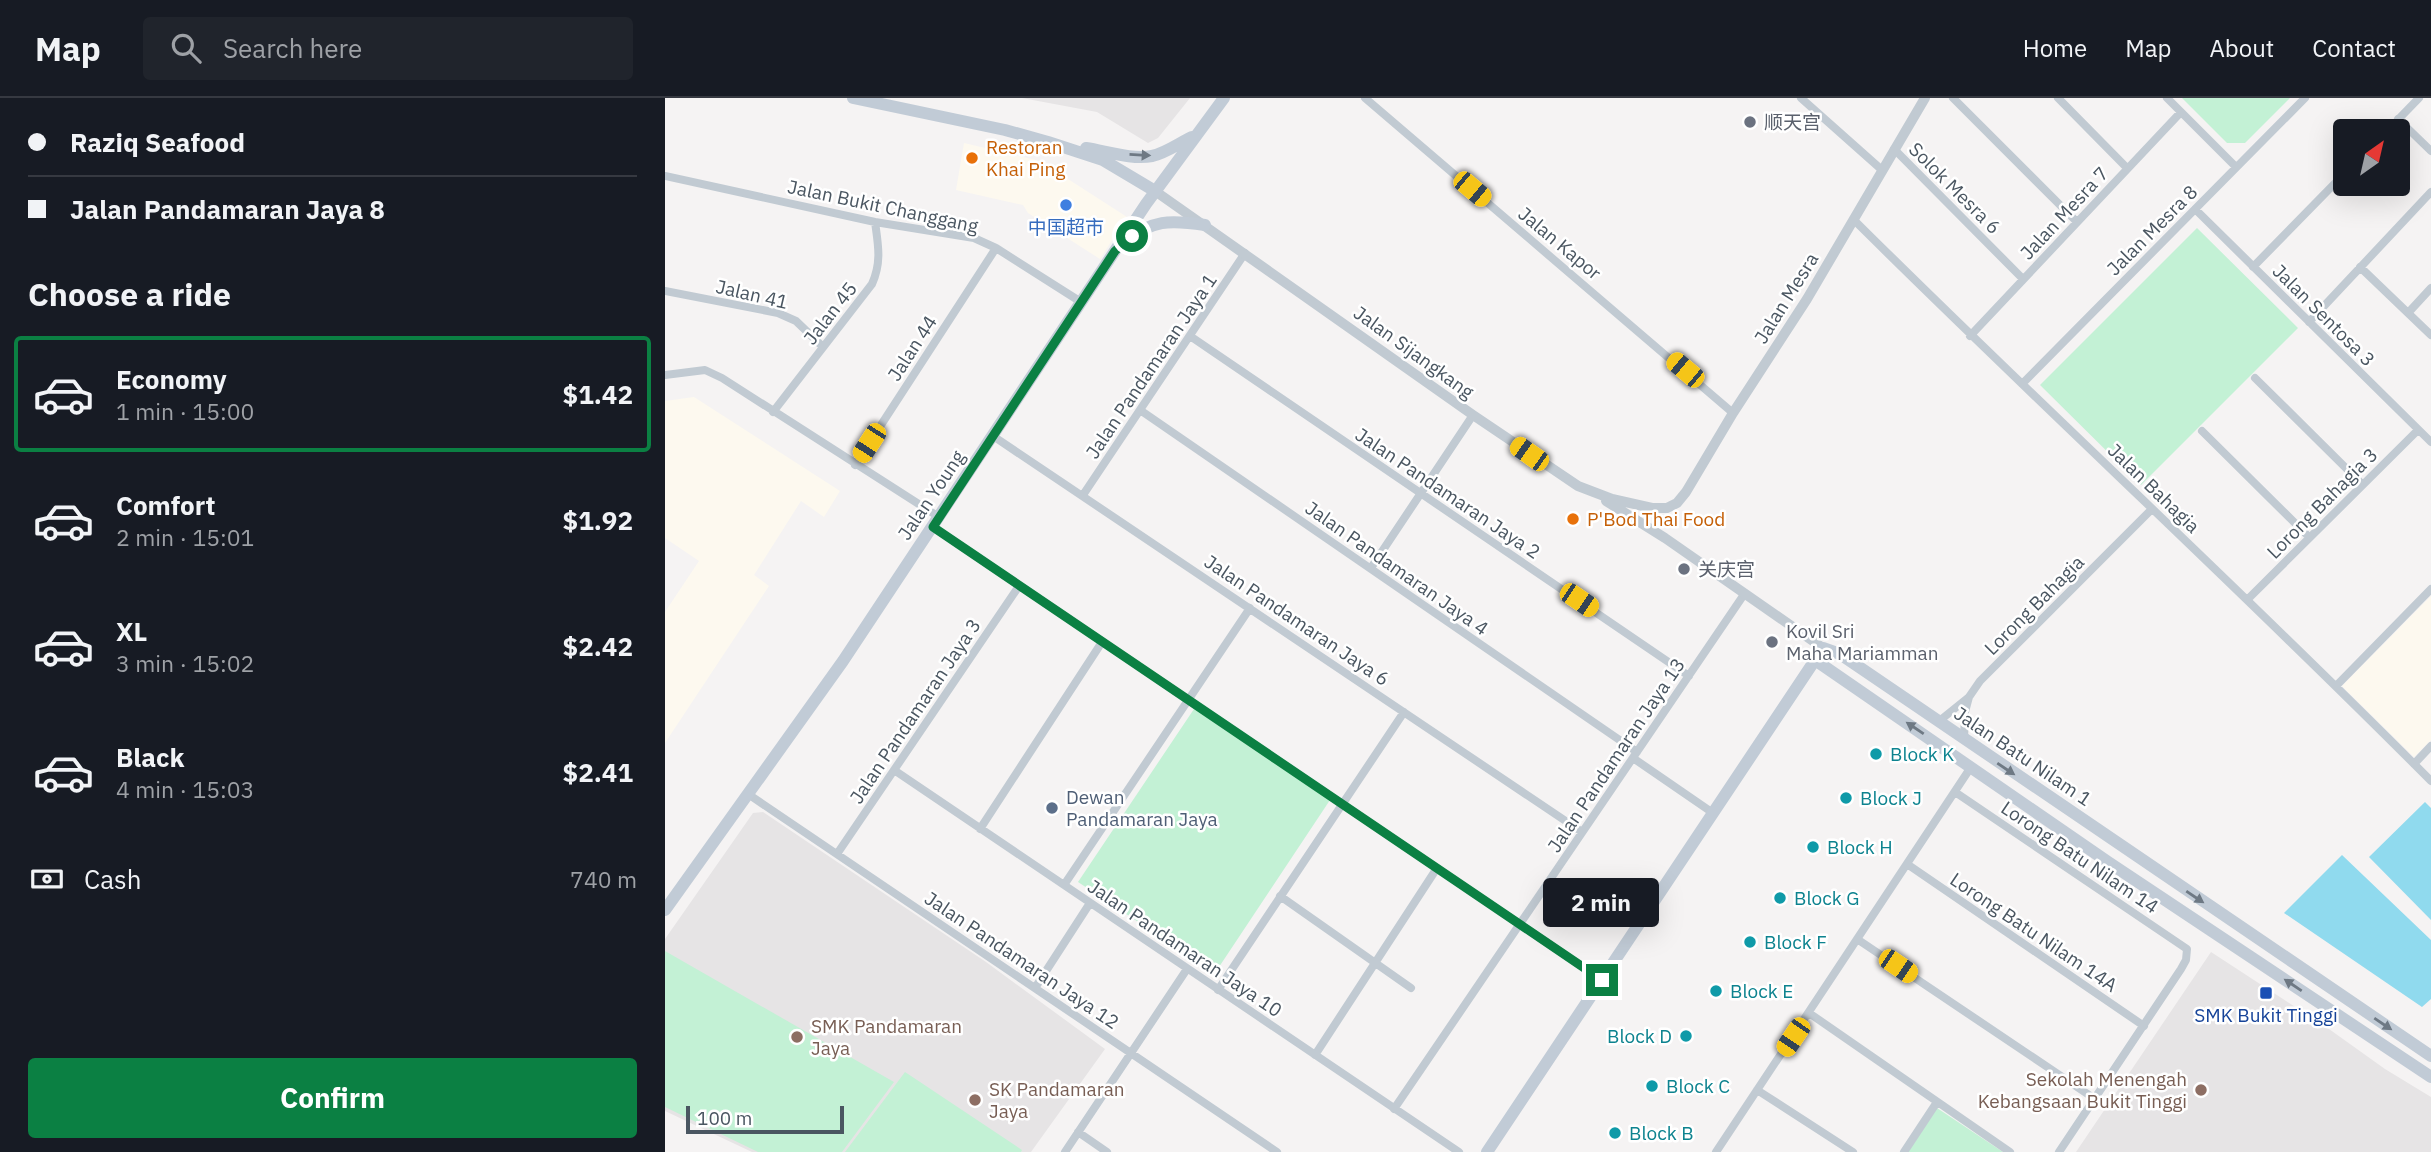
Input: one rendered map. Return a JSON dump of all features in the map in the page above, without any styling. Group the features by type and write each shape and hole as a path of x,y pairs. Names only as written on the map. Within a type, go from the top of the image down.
{"main road":[{"path":"853,98 1005,130 1048,142 1103,160 1155,191"},
{"name":"Jalan Young","path":"665,910 843,662 1155,191 1224,98"},
{"path":"1048,142 1150,156 1195,135"},
{"path":"1115,251 1132,236 1160,222 1177,221 1205,225"},
{"path":"1487,1152 1823,648"},
{"name":"Jalan Batu Nilam 1","path":"1823,648 1836,652 2431,1056"},
{"name":"Jalan Batu Nilam 1","path":"1815,660 2108,862 2431,1077"},
{"path":"2108,862 2119,845"}],"street":[{"name":"Jalan Kapor","path":"1365,98 1733,413"},
{"path":"1801,98 1882,170"},
{"path":"1809,106 1816,98"},
{"name":"Jalan Mesra","path":"1667,508 1677,503 1686,492 1733,413 1807,299 1925,98"},
{"path":"1954,98 2077,222"},
{"path":"2058,98 2127,169"},
{"path":"2167,98 2236,167"},
{"name":"Jalan Mesra 8","path":"2022,384 2305,98"},
{"path":"2398,119 2419,98"},
{"name":"Jalan Mesra 7","path":"1970,336 2181,112"},
{"path":"2410,131 2431,151"},
{"name":"Solok Mesra 6","path":"1894,149 2023,279"},
{"name":"Jalan Bukit Changgang","path":"665,176 875,222 974,238 996,248 1081,302"},
{"path":"2253,267 2333,185"},
{"name":"Jalan Sijangkang","path":"1155,191 1543,463 1591,492 1628,503 1667,508"},
{"path":"2309,322 2431,192"},
{"name":"Jalan Sentosa 3","path":"2195,209 2431,442"},
{"name":"Jalan Bahagia","path":"1854,220 1970,336 2248,599 2431,779"},
{"name":"Jalan 45","path":"773,412 872,284 879,270 880,257 875,222"},
{"name":"Jalan 44","path":"855,465 996,248"},
{"name":"Jalan Pandamaran Jaya 1","path":"1083,495 1245,253"},
{"path":"2360,267 2431,335"},
{"path":"2408,313 2431,288"},
{"name":"Jalan 41","path":"665,291 778,313 796,321 823,346"},
{"name":"Jalan Pandamaran Jaya 2","path":"1190,336 1689,676"},
{"path":"665,375 705,370 722,378 855,465 936,522 1019,586 1602,980"},
{"path":"2255,378 2362,484"},
{"name":"Jalan Pandamaran Jaya 4","path":"1140,410 1371,568 1713,813"},
{"path":"1371,568 1473,415"},
{"name":"Lorong Bahagia 3","path":"2248,599 2418,430"},
{"path":"2202,431 2309,537"},
{"name":"Jalan Pandamaran Jaya 6","path":"993,436 1582,832"},
{"name":"Jalan Batu Nilam 1","path":"1591,492 1665,538 1823,648"},
{"name":"Lorong Bahagia","path":"1938,722 1969,697 1980,681 2152,509"},
{"name":"Jalan Pandamaran Jaya 3","path":"837,854 1019,586"},
{"path":"2336,686 2431,589"},
{"name":"Jalan Pandamaran Jaya 13","path":"1394,1109 1745,593"},
{"path":"1064,885 1250,608"},
{"path":"980,828 1102,642"},
{"path":"1964,740 1965,712 1969,697"},
{"path":"1218,989 1404,712"},
{"path":"2414,764 2431,746"},
{"path":"1716,1152 1971,767"},
{"name":"Jalan Pandamaran Jaya 10","path":"894,770 1459,1152"},
{"name":"Lorong Batu Nilam 14","path":"1955,792 2187,949 2186,961 2144,1026"},
{"name":"Jalan Pandamaran Jaya 12","path":"748,794 1277,1152"},
{"name":"Lorong Batu Nilam 14A","path":"1907,864 2144,1026"},
{"path":"1315,1055 1437,868"},
{"path":"1280,897 1411,988"},
{"path":"1035,988 1090,903"},
{"path":"1857,939 2095,1099"},
{"path":"1065,1152 1188,969"},
{"path":"1808,1013 2010,1152"},
{"path":"2059,1152 2144,1026"},
{"path":"1757,1090 1853,1152"},
{"path":"1904,1152 1937,1102"},
{"path":"1078,1132 1107,1152"}],"shaded area":[{"path":"1022,98 1190,98 1158,138 1148,143 1097,112"},
{"path":"964,143 1040,161 1127,217 1100,259 1028,213 1023,205 956,190"},
{"path":"694,397 840,491 824,517 801,501 754,575 769,586 665,743 665,612 699,561 665,538 665,401"},
{"path":"2431,596 2431,740 2414,757 2342,686"},
{"name":"SMK Pandamaran Jaya","path":"763,812 986,962 1105,1049 1031,1152 752,1152 665,1111 665,939 753,813"},
{"name":"Sekolah Menengah Kebangsaan Bukit Tinggi","path":"2211,952 2431,1097 2431,1152 2076,1152"}],"green space":[{"path":"2182,98 2290,98 2245,143 2227,143"},
{"path":"2197,228 2298,328 2141,485 2040,385"},
{"path":"1194,709 1330,800 1215,973 1078,882"},
{"path":"665,951 894,1082 842,1152 758,1152 665,1107"},
{"path":"905,1072 1022,1150 1021,1152 845,1152"},
{"path":"1937,1108 2003,1152 1908,1152"}],"water":[{"path":"2425,802 2431,808 2431,920 2369,857"},
{"path":"2342,855 2431,940 2431,999 2422,1007 2284,913"}],"place":[{"name":"顺天宫","path":"1750,122"},
{"name":"Restoran Khai Ping","path":"972,158"},
{"name":"中国超市","path":"1066,205"},
{"name":"P'Bod Thai Food","path":"1573,519"},
{"name":"关庆宫","path":"1684,569"},
{"name":"Kovil Sri Maha Mariamman","path":"1772,642"},
{"name":"Block K","path":"1876,754"},
{"name":"Block J","path":"1846,798"},
{"name":"Dewan Pandamaran Jaya","path":"1052,808"},
{"name":"Block H","path":"1813,847"},
{"name":"Block G","path":"1780,898"},
{"name":"Block F","path":"1750,942"},
{"name":"Block E","path":"1716,991"},
{"name":"SMK Bukit Tinggi","path":"2266,993"},
{"name":"Block D","path":"1686,1036"},
{"name":"SMK Pandamaran Jaya","path":"797,1037"},
{"name":"Block C","path":"1652,1086"},
{"name":"Sekolah Menengah Kebangsaan Bukit Tinggi","path":"2201,1090"},
{"name":"SK Pandamaran Jaya","path":"975,1100"},
{"name":"Block B","path":"1615,1133"}],"route":[{"path":"1132,236 1115,251 933,527 1602,980"}]}
